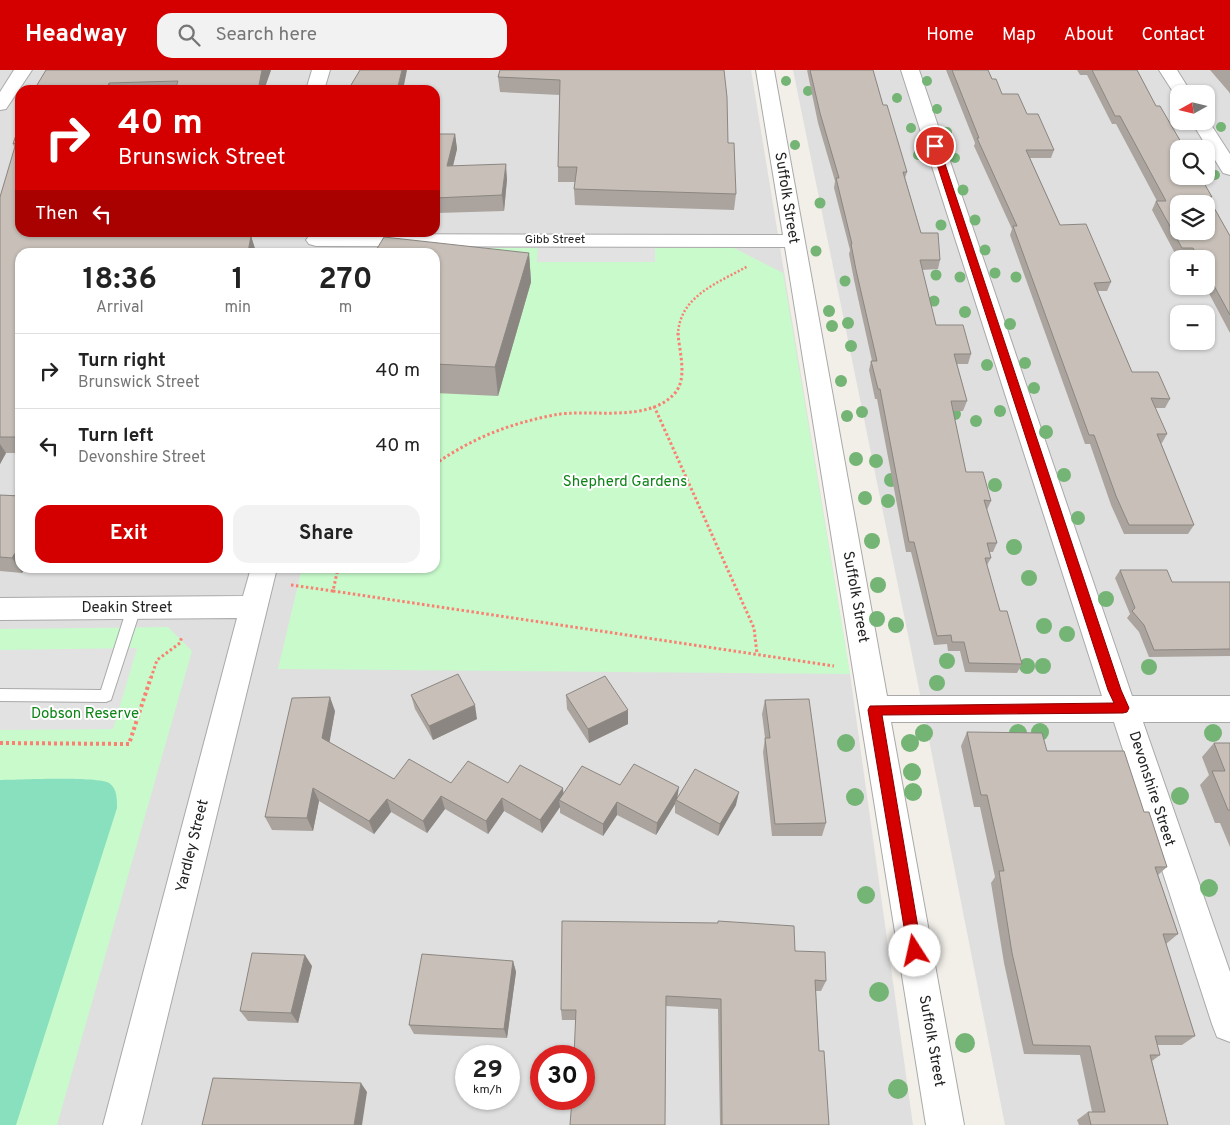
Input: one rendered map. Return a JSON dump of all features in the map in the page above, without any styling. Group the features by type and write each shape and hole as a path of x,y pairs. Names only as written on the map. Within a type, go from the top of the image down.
{"street":[{"path":"0,105 23,70"},
{"path":"316,85 321,70"},
{"name":"Suffolk Street","path":"765,70 945,1125"},
{"name":"Devonshire Street","path":"910,70 1114,690 1131,726 1230,1024"},
{"path":"1168,70 1177,85"},
{"path":"1206,130 1230,169"},
{"name":"Gibb Street","path":"316,242 793,241"},
{"name":"Deakin Street","path":"0,609 134,608 260,585"},
{"name":"Yardley Street","path":"122,1125 260,585"},
{"path":"875,710 1230,709"}],"lane":[{"path":"0,695 106,696 134,608"}],"path":[{"path":"440,461 460,447 484,435 540,419 560,414 633,411 654,406 668,400 676,391 681,381 677,330 679,318 684,310 692,300 708,289 753,264"},
{"path":"654,406 754,628 757,654"},
{"path":"333,591 337,573"},
{"path":"260,585 333,591 868,671"}],"shaded area":[{"path":"0,70 751,70 850,674 913,1125 0,1125"},
{"path":"793,70 1230,70 1230,1125 1005,1125 917,679"},
{"path":"538,247 655,247 655,262 537,262"},
{"path":"137,648 113,729 0,730 0,650"}],"green space":[{"name":"Shepherd Gardens","path":"440,248 734,248 783,273 850,674 278,669 301,573 440,573"},
{"name":"Dobson Reserve","path":"168,627 192,651 57,1125 0,1125 0,629"},
{"path":"73,779 101,781 112,785 117,801 117,808 16,1125 0,1125 0,780"}],"building":[{"path":"46,70 262,70 259,85 177,85 178,81 109,83 108,85 37,85"},
{"path":"360,70 402,70 398,85 351,85"},
{"path":"500,70 724,70 727,97 728,143 734,143 736,194 574,189 577,167 558,167 560,80 498,77"},
{"path":"810,70 873,70 883,105 887,105 907,172 903,172 921,233 938,233 940,260 920,260 936,325 963,325 971,354 954,354 967,401 951,401 966,472 983,472 991,501 984,500 997,543 987,543 991,558 985,558 1000,611 1007,611 1022,664 969,663 964,642 952,642 951,635 937,636 914,542 909,542 880,389 878,389 871,361 877,361 836,178 839,178"},
{"path":"952,70 988,70 992,79 996,79 1002,94 1018,94 1027,114 1038,114 1054,150 1026,150 1060,225 1086,224 1111,282 1094,283 1132,372 1158,372 1170,399 1151,398 1167,434 1157,434 1194,525 1129,525 1116,496 1094,435 1089,435 1013,226 1017,226 977,138 979,138"},
{"path":"1092,70 1137,70 1156,106 1160,106 1170,123 1170,130 1174,130 1180,140 1170,140 1170,185 1205,185 1211,195 1170,195 1170,226 1156,201 1166,201 1120,116 1115,116"},
{"path":"440,134 455,134 447,166 506,164 502,195 440,198"},
{"path":"15,146 15,237 251,237 249,248 15,248 15,437 0,437 0,197"},
{"path":"1215,209 1230,236 1230,315 1215,288 1215,250 1182,248 1178,240 1215,240"},
{"path":"384,237 529,253 495,367 440,364 440,248 377,248"},
{"path":"0,495 15,496 15,553 12,558 0,557"},
{"path":"1120,570 1167,570 1172,582 1230,582 1230,649 1154,650 1144,625 1132,611 1135,608"},
{"path":"458,674 475,705 429,726 411,695"},
{"path":"605,676 628,710 588,729 566,695"},
{"path":"330,697 322,738 394,779 409,759 451,783 468,761 508,783 520,765 563,788 540,820 502,798 486,821 441,796 423,821 387,799 369,821 313,788 307,818 265,817 292,698"},
{"path":"809,699 826,823 775,824 765,738 770,738 765,700"},
{"path":"967,732 1042,733 1047,751 1124,751 1144,812 1149,812 1167,867 1155,867 1178,934 1163,934 1195,1036 1155,1036 1160,1055 1150,1055 1168,1125 1091,1125 1088,1112 1105,1112 1090,1046 1033,1045 1012,953 999,871 1004,871 987,795 981,795"},
{"path":"1214,743 1230,743 1230,810 1228,810 1212,771 1225,771"},
{"path":"634,764 679,787 657,823 617,802 603,824 559,800 582,766 620,785"},
{"path":"695,769 739,792 720,824 676,800"},
{"path":"562,921 718,923 718,921 794,926 795,951 825,952 826,981 815,980 819,1051 824,1051 829,1125 722,1125 721,999 666,996 665,1125 570,1125 571,1110 595,1110 595,1045 574,1045 576,1010 561,1010"},
{"path":"252,953 305,955 291,1013 240,1011"},
{"path":"422,954 513,961 504,1029 409,1025"},
{"path":"213,1078 361,1083 354,1125 202,1125"}],"route":[{"path":"915,951 875,710 1123,708 1114,690 935,146"}]}
